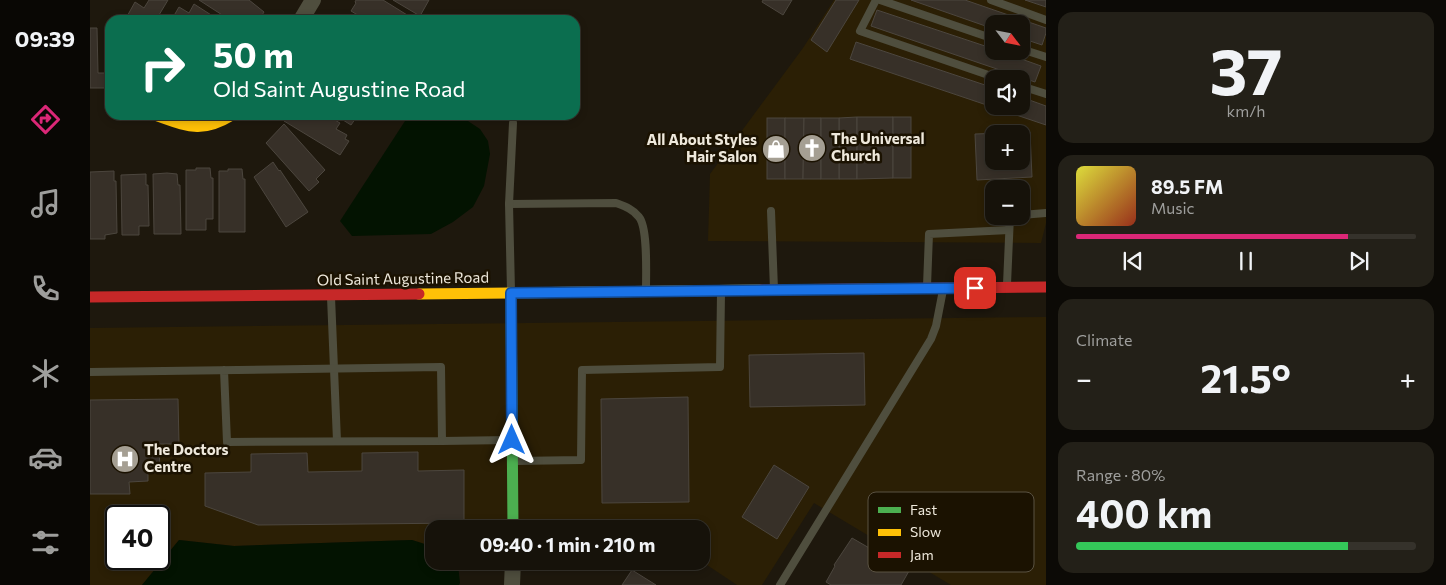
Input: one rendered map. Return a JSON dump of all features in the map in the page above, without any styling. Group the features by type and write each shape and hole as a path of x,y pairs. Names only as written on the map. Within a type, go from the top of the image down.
{"main road":[{"path":"169,120 189,127 217,124 224,120"},
{"name":"Old Saint Augustine Road","path":"90,297 1046,287"},
{"path":"511,293 512,520"}],"street":[{"path":"304,15 313,0"},
{"path":"512,585 513,570"}],"lane":[{"path":"985,36 878,0 860,31 985,74"},
{"path":"991,0 1046,20"},
{"path":"1030,52 1046,57"},
{"path":"1030,89 1046,94"},
{"path":"511,293 509,204 512,123"},
{"path":"509,204 616,203 628,207 639,217 644,227 646,292"},
{"path":"771,211 774,290"},
{"path":"1030,215 1046,214"},
{"path":"1007,288 1009,225"},
{"path":"926,288 929,234 1009,230"},
{"path":"780,585 931,339 936,326 943,288"},
{"path":"512,461 581,460 582,370 720,367 721,291"},
{"path":"331,295 337,441"},
{"path":"90,372 441,367 442,441"},
{"path":"224,370 227,442 512,440"}],"shaded area":[{"path":"834,0 1046,0 1046,223 1041,243 708,241 710,174 803,48"},
{"path":"466,120 480,129 488,141 490,154 484,186 473,207 453,222 431,234 352,236 340,221 405,121"},
{"path":"1046,317 1046,585 951,585 929,572 1034,572 1034,492 868,492 868,535 814,503 762,585 737,585 710,567 710,520 425,520 425,544 412,540 234,546 179,540 170,551 170,505 105,505 105,570 154,570 142,585 90,585 90,328"},
{"path":"179,540 234,546 412,540 425,544 425,570 459,570 460,583 459,585 142,585 154,570 170,570 170,551"}],"building":[{"path":"149,0 168,0 159,15 128,15 135,2 144,8"},
{"path":"199,0 249,0 264,12 262,15 222,15"},
{"path":"356,0 383,0 407,15 358,15 351,11"},
{"path":"393,0 429,0 421,15"},
{"path":"763,0 792,0 783,15 762,2"},
{"path":"836,0 859,0 827,52 811,40"},
{"path":"911,0 965,0 1008,15 985,15 985,26"},
{"path":"1025,0 1046,0 1046,7"},
{"path":"194,4 211,15 174,15 179,7 189,13"},
{"path":"877,10 985,46 985,60 1024,60 1041,66 1035,82 1030,80 1030,70 1000,70 871,26"},
{"path":"1030,22 1046,28 1042,45 1030,41"},
{"path":"90,28 97,28 98,73 105,73 105,88 90,88"},
{"path":"856,42 985,85 985,104 850,59"},
{"path":"1030,100 1046,106 1046,125 1016,115 1030,115"},
{"path":"857,117 857,179 839,179 839,118"},
{"path":"857,117 893,117 893,178 857,179"},
{"path":"893,117 911,117 911,178 893,178"},
{"name":"All About Styles Hair Salon","path":"767,118 785,118 785,179 767,179"},
{"path":"785,118 804,118 803,179 785,179"},
{"name":"The Universal Church","path":"804,118 821,118 821,179 803,179"},
{"path":"821,118 839,118 839,179 821,179"},
{"path":"335,120 340,123 336,129 347,135 345,139 349,141 340,155 284,121"},
{"path":"343,120 354,120 351,125"},
{"path":"284,124 325,170 316,179 319,182 309,191 266,143"},
{"path":"1030,132 1032,177 977,180 975,134 985,134 985,170 1030,170"},
{"path":"273,162 308,212 286,227 254,177"},
{"path":"196,168 210,168 211,178 213,178 213,219 206,219 206,230 186,230 186,170 196,170"},
{"path":"228,169 242,169 243,179 245,179 245,232 219,232 219,171 228,171"},
{"path":"114,171 114,181 116,181 117,233 105,235 105,239 90,239 90,172"},
{"path":"146,174 149,226 139,226 139,235 122,235 121,175"},
{"path":"153,174 177,174 178,185 180,185 181,234 154,234"},
{"path":"864,353 865,405 750,407 749,355"},
{"path":"688,397 689,502 602,503 601,399"},
{"name":"The Doctors Centre","path":"178,399 179,444 159,444 160,473 148,473 148,481 129,482 130,494 90,494 90,400"},
{"path":"418,452 418,471 464,470 464,520 425,520 425,523 258,525 205,506 205,473 251,472 251,454 307,453 308,472 362,471 362,453"},
{"path":"774,465 809,487 777,539 742,517"},
{"path":"852,538 868,547 868,572 908,572 901,585 831,585 826,582 834,565"},
{"path":"632,570 656,585 622,585"}],"traffic: fast":[{"path":"511,293 513,520"}],"traffic: slow":[{"path":"170,120 194,126 211,125 223,120"},
{"path":"419,294 760,290"}],"traffic: jam":[{"path":"760,290 1046,287"},
{"path":"90,297 419,294"}],"place":[{"name":"The Universal Church","path":"812,148"},
{"name":"All About Styles Hair Salon","path":"776,149"},
{"name":"The Doctors Centre","path":"125,459"}],"route":[{"path":"512,440 511,293 975,288"}]}
